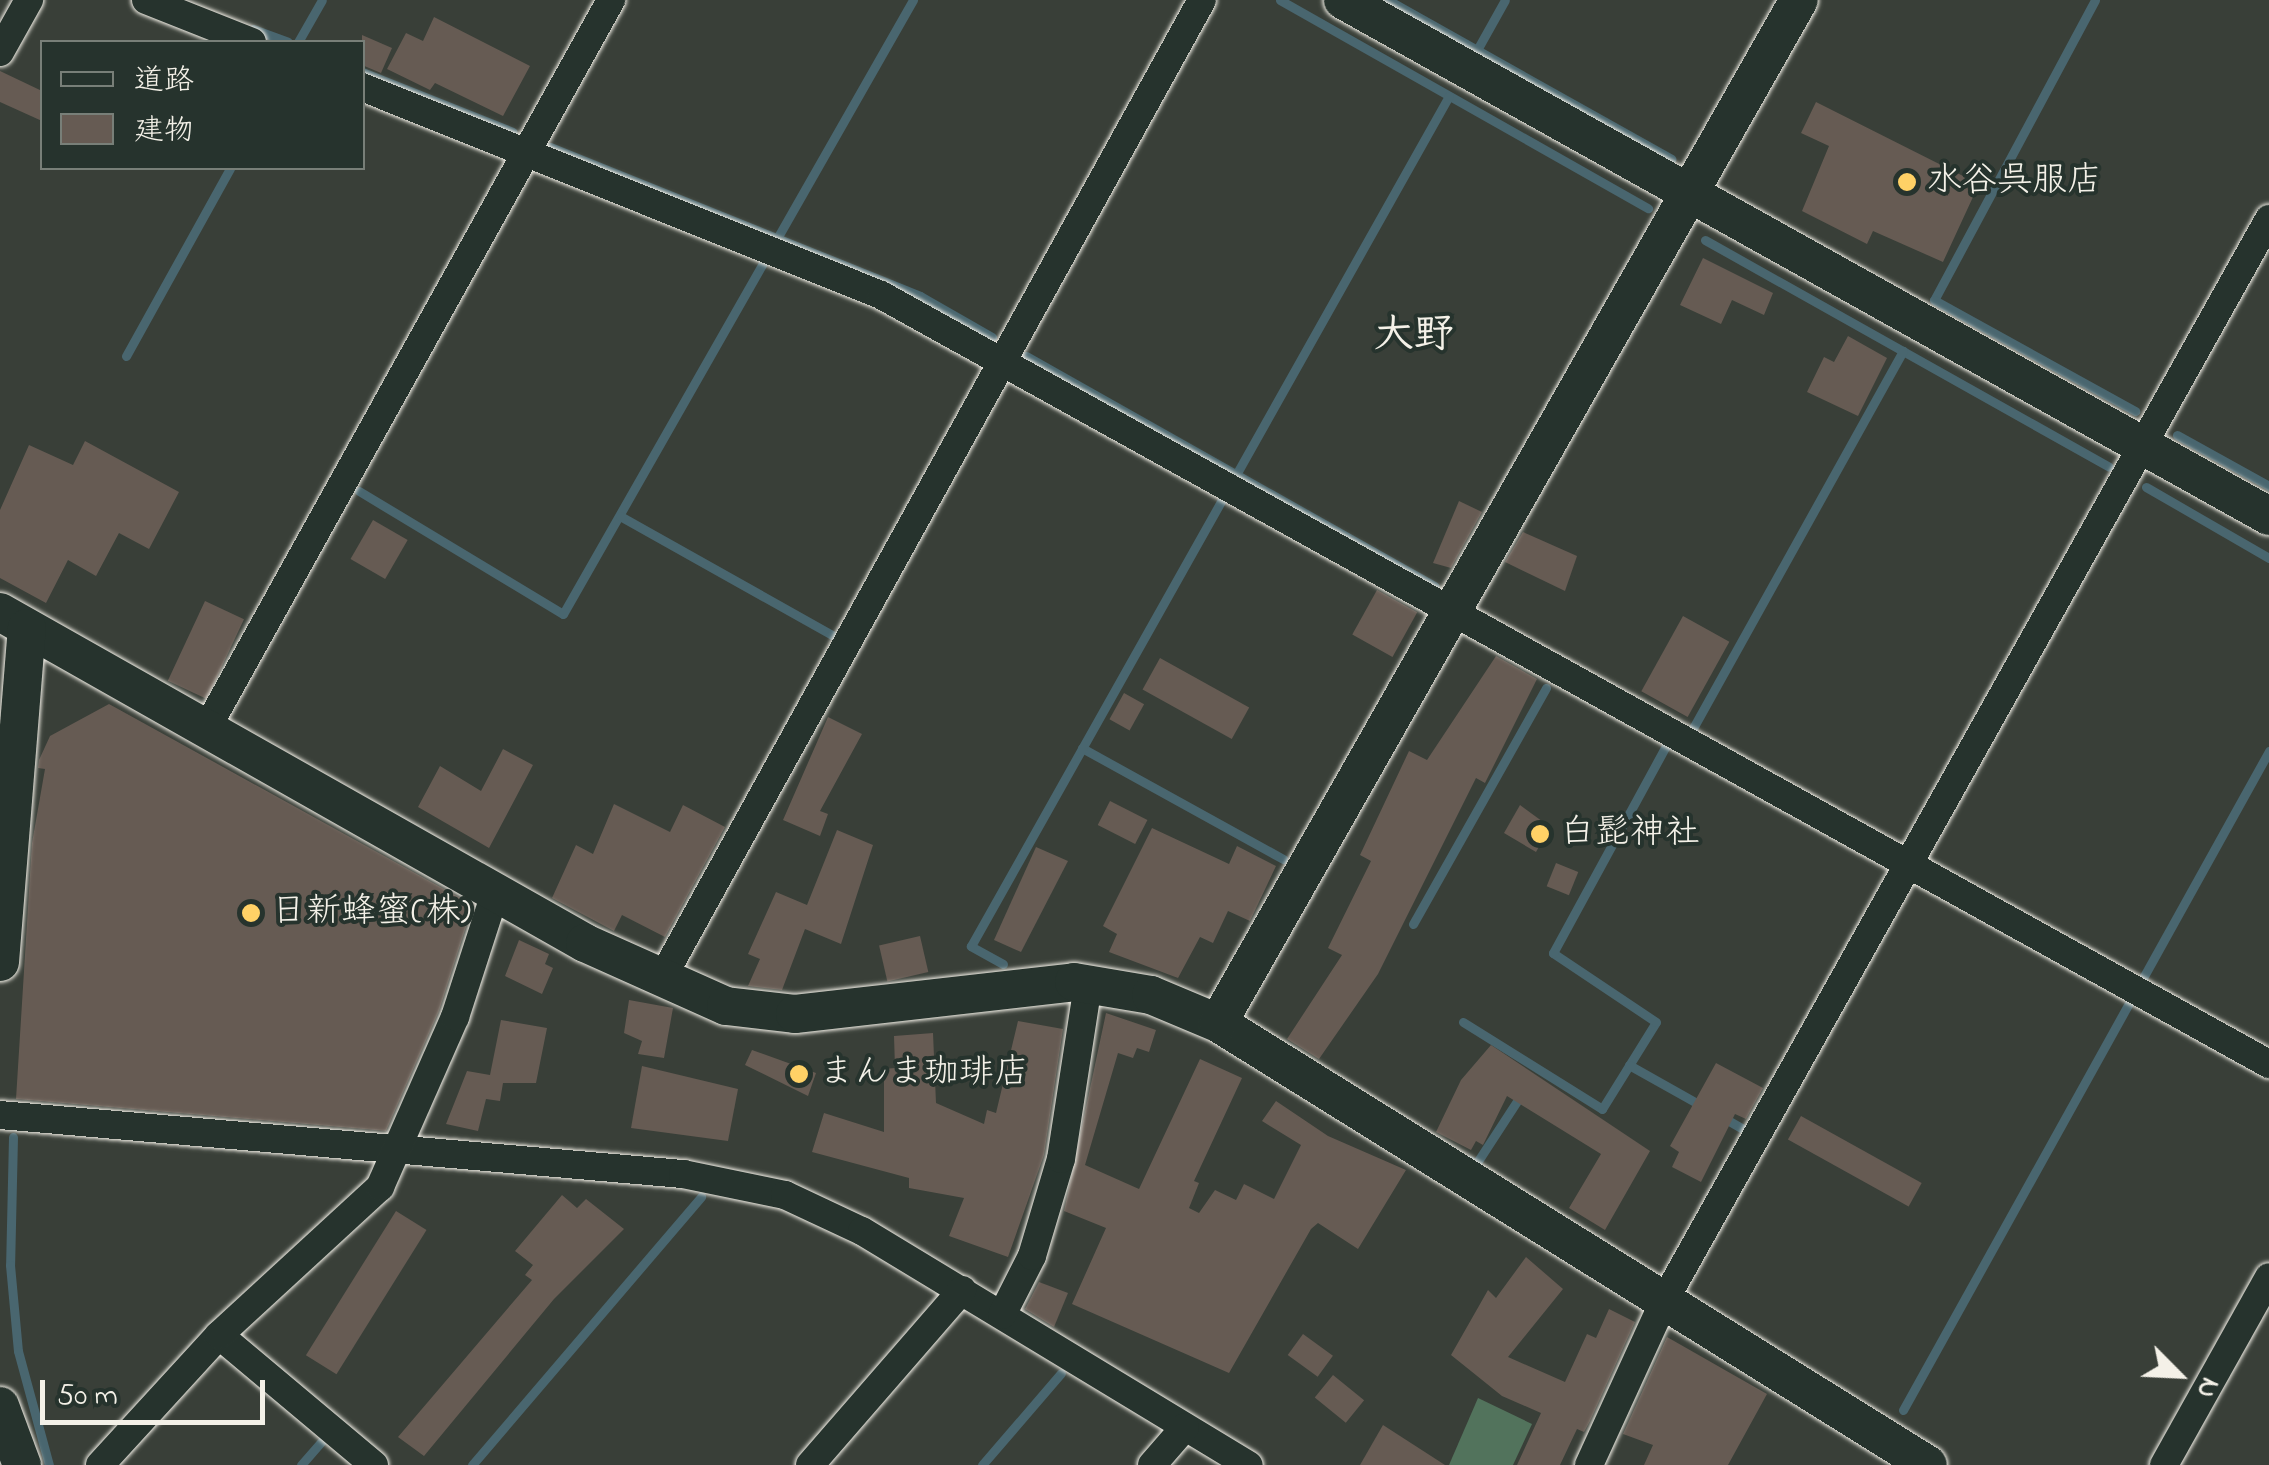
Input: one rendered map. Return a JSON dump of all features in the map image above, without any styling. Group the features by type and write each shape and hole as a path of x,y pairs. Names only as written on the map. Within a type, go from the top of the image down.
{"street":[{"path":"0,52 29,0"},
{"path":"146,0 247,40"},
{"path":"207,728 611,0"},
{"path":"661,980 1202,0"},
{"path":"1343,0 2269,516"},
{"path":"1218,1023 1692,196 1799,0"},
{"path":"365,88 882,295 1006,360 2269,1064"},
{"path":"1589,1465 1662,1303 1912,865 2269,219"},
{"path":"0,962 14,620 494,893 661,980 726,1006 795,1014 1088,984 1151,995 1218,1023 1662,1303 1928,1465"},
{"path":"100,1465 219,1334 380,1187 399,1154 454,1017 494,893"},
{"path":"1002,1315 1032,1256 1062,1159 1088,984"},
{"path":"0,1115 741,1183 826,1211 1249,1465"},
{"path":"2164,1465 2269,1277"},
{"path":"810,1465 962,1290"},
{"path":"219,1334 374,1465"},
{"path":"0,1406 22,1465"},
{"path":"1152,1465 1184,1427"}],"green space":[{"path":"1478,1398 1532,1424 1513,1465 1449,1465"}],"building":[{"path":"434,17 530,66 503,116 435,83 430,90 387,69 406,33 423,41"},
{"path":"362,35 392,48 381,73 365,66"},
{"path":"0,71 40,90 40,120 0,102"},
{"name":"水谷呉服店","path":"1816,102 1979,184 1943,262 1873,231 1867,244 1802,211 1829,146 1801,133"},
{"path":"1703,258 1773,293 1764,315 1732,300 1721,324 1680,305"},
{"path":"1848,336 1887,358 1858,416 1807,392 1824,357 1834,362"},
{"path":"85,441 179,492 149,549 119,533 96,576 68,560 46,603 0,578 0,510 29,445 73,465"},
{"path":"1459,501 1482,512 1451,568 1433,563"},
{"path":"373,520 408,540 385,579 350,559"},
{"path":"1523,532 1577,556 1565,591 1505,562"},
{"path":"1377,590 1417,612 1393,657 1352,635"},
{"path":"205,601 244,619 207,699 168,681"},
{"path":"1683,616 1729,642 1688,717 1641,691"},
{"path":"1496,656 1537,679 1485,783 1476,778 1378,974 1319,1059 1287,1039 1342,955 1328,948 1371,861 1360,855 1409,751 1427,760"},
{"path":"1160,658 1249,707 1232,739 1143,689"},
{"path":"1124,693 1144,704 1130,730 1109,719"},
{"name":"日新蜂蜜(株)","path":"109,704 473,905 439,1011 386,1131 16,1099 32,843 45,769 38,768 39,760 50,736"},
{"path":"828,717 862,734 820,811 828,814 820,836 783,820"},
{"path":"503,749 533,765 489,848 418,807 440,766 481,791"},
{"path":"1110,801 1147,820 1135,844 1098,825"},
{"path":"614,804 670,832 683,805 725,827 665,937 622,915 614,931 552,898 576,845 593,854"},
{"name":"白髭神社","path":"1520,805 1550,827 1536,852 1504,833"},
{"path":"1152,828 1229,864 1237,846 1276,866 1250,921 1228,911 1213,943 1200,937 1178,978 1109,952 1117,934 1103,926"},
{"path":"837,830 873,845 841,944 805,929 782,990 748,986 760,959 748,954 776,892 807,905"},
{"path":"1036,847 1068,861 1021,952 994,940"},
{"path":"1556,863 1578,872 1569,895 1547,886"},
{"path":"920,936 928,972 887,981 879,945"},
{"path":"519,940 549,954 545,964 553,968 542,994 505,976"},
{"path":"629,1000 673,1008 664,1058 638,1054 642,1041 624,1033"},
{"path":"1106,1013 1156,1030 1149,1052 1137,1048 1133,1058 1118,1053 1085,1165 1139,1189 1200,1059 1242,1078 1194,1181 1199,1183 1189,1208 1199,1213 1215,1190 1236,1200 1244,1184 1274,1199 1301,1145 1262,1121 1276,1101 1328,1136 1406,1170 1358,1249 1318,1223 1311,1229 1229,1373 1072,1304 1106,1228 1064,1211"},
{"path":"501,1020 547,1028 536,1083 503,1083 500,1101 486,1099 478,1131 446,1124 467,1071 490,1075"},
{"path":"1018,1021 1063,1029 1044,1155 1008,1257 949,1236 964,1198 909,1188 909,1178 812,1152 824,1113 884,1132 884,1069 895,1068 894,1036 933,1033 936,1103 984,1124 987,1110 996,1113"},
{"path":"1491,1045 1650,1151 1605,1230 1569,1208 1601,1154 1507,1096 1483,1145 1476,1141 1471,1150 1436,1132 1461,1080"},
{"path":"752,1050 816,1073 808,1096 745,1065"},
{"path":"1716,1063 1763,1088 1746,1119 1735,1114 1701,1182 1672,1167 1679,1152 1670,1146"},
{"path":"642,1066 738,1089 728,1141 631,1128"},
{"path":"1801,1116 1922,1183 1909,1207 1788,1140"},
{"path":"562,1195 577,1208 586,1199 624,1229 554,1299 424,1456 398,1437 532,1280 525,1275 533,1265 515,1251"},
{"path":"396,1211 427,1230 336,1374 306,1355"},
{"path":"1526,1257 1563,1289 1508,1357 1565,1382 1587,1334 1596,1338 1609,1309 1635,1322 1590,1421 1584,1432 1577,1429 1560,1465 1517,1465 1541,1413 1502,1396 1451,1355 1488,1290 1496,1298"},
{"path":"1039,1282 1068,1293 1054,1327 1025,1309"},
{"path":"1303,1334 1333,1356 1318,1377 1288,1355"},
{"path":"1667,1337 1767,1394 1728,1465 1644,1465 1653,1445 1623,1434"},
{"path":"1333,1375 1364,1400 1346,1423 1315,1398"},
{"path":"1383,1425 1445,1465 1360,1465"}],"waterway":[{"path":"299,40 322,0"},
{"path":"359,491 563,614 913,0"},
{"path":"1280,0 1648,208"},
{"path":"1388,0 1671,159"},
{"path":"1477,50 1505,0"},
{"path":"2095,0 1934,300 2135,411"},
{"path":"253,29 283,40"},
{"path":"365,73 513,132"},
{"path":"1003,964 971,946 1449,96"},
{"path":"550,147 920,296 992,337"},
{"path":"126,356 229,170"},
{"path":"1705,240 2109,467"},
{"path":"1692,730 1903,351"},
{"path":"1026,356 1435,586"},
{"path":"2177,435 2269,486"},
{"path":"2146,487 2269,558"},
{"path":"620,516 834,636"},
{"path":"1413,924 1546,688"},
{"path":"1463,1022 1602,1109 1656,1022 1553,953 1672,735"},
{"path":"1082,748 1283,859"},
{"path":"1903,1410 2269,751"},
{"path":"1629,1065 1702,1106"},
{"path":"1469,1160 1476,1164 1523,1092"},
{"path":"1724,1118 1748,1132"},
{"path":"13,1137 10,1265 18,1351 49,1465"},
{"path":"472,1465 701,1197"},
{"path":"982,1465 1061,1373"},
{"path":"301,1465 322,1441"}],"place":[{"name":"水谷呉服店","path":"1907,182"},
{"name":"白髭神社","path":"1540,834"},
{"name":"日新蜂蜜(株)","path":"251,913"},
{"name":"まんま珈琲店","path":"799,1074"}],"district":[{"name":"大野","path":"1414,337"}]}
